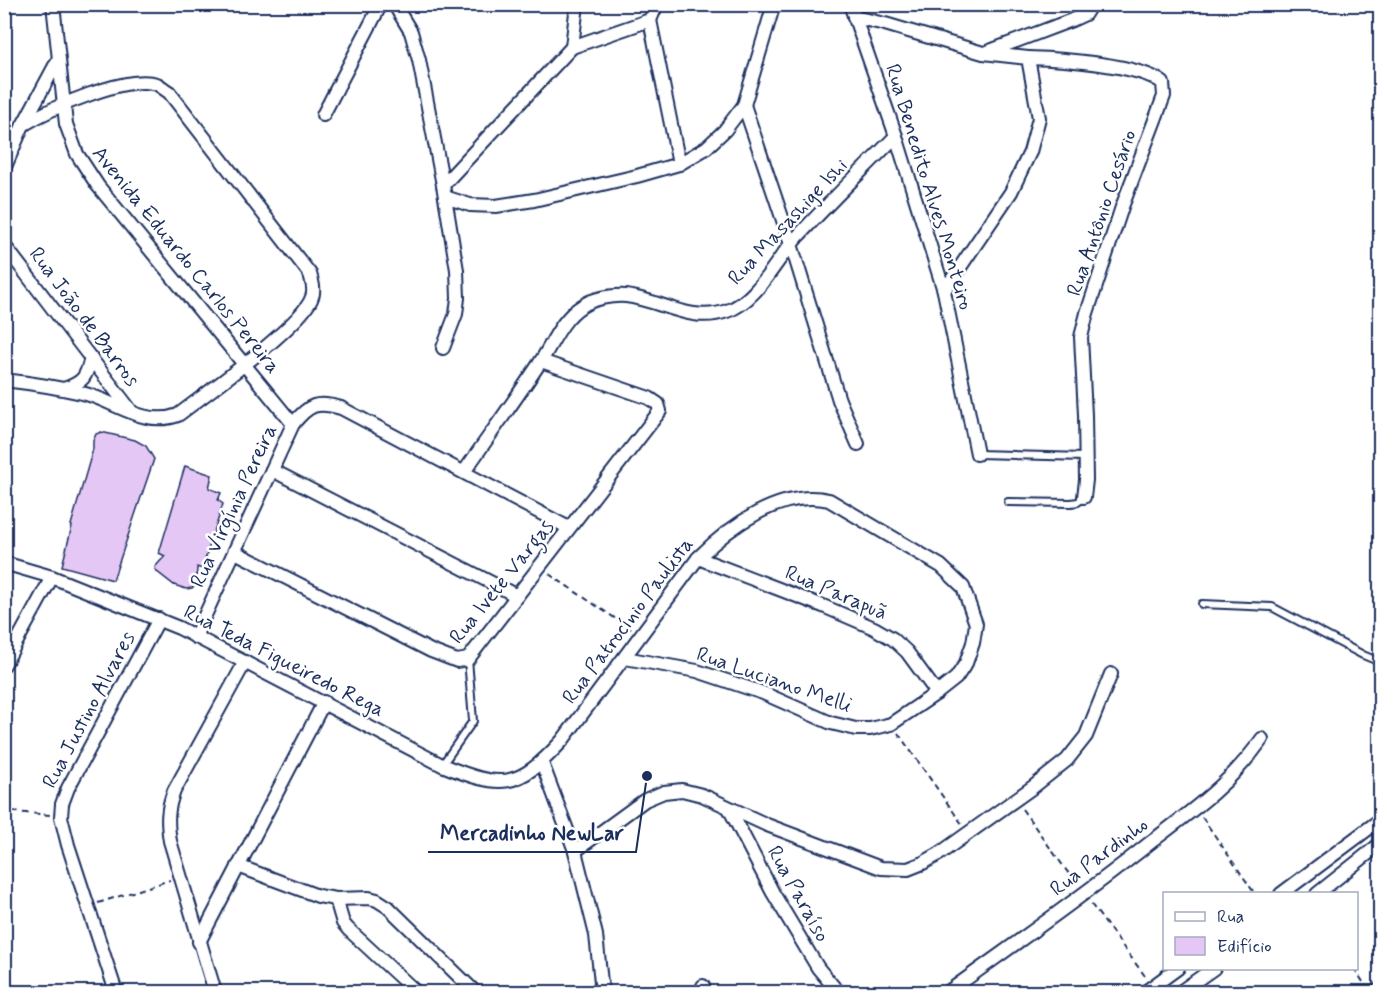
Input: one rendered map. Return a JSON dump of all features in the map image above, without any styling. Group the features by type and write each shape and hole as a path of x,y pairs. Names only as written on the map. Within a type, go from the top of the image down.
{"street":[{"name":"Avenida Eduardo Carlos Pereira","path":"53,4 62,104 66,124 77,154 98,186 293,424"},
{"path":"323,115 381,4"},
{"path":"394,4 411,32 419,60 457,270 456,314 442,348"},
{"path":"572,47 577,4"},
{"path":"657,4 650,20 679,164"},
{"path":"444,191 470,205 496,206 534,200 679,164 706,148 725,130 744,105 774,4"},
{"name":"Rua Benedito Alves Monteiro","path":"850,4 896,136 945,291 976,454"},
{"path":"983,53 1086,14 1091,4"},
{"path":"854,17 983,53 1028,58 1039,118 1030,152 1011,192 945,291"},
{"path":"444,191 572,47 650,20"},
{"name":"Rua Antônio Cesário","path":"1028,58 1065,59 1145,73 1163,83 1164,96 1122,207 1087,313 1082,337 1086,457 1084,497"},
{"path":"4,169 23,125 58,60"},
{"path":"4,380 84,393 133,413 156,420 168,419 178,415 244,365 296,319 309,304 313,295 310,274 169,92 157,84 129,85 85,95 62,104 23,125"},
{"path":"744,105 791,244 839,400 858,444"},
{"name":"Rua Masashige Ishi","path":"464,472 541,361 559,330 583,305 605,297 622,296 641,299 678,312 703,316 728,311 747,298 791,244 896,136"},
{"name":"Rua João de Barros","path":"4,245 133,413"},
{"path":"63,389 80,382 87,372 91,358"},
{"name":"Rua Ivete Vargas","path":"235,552 431,651 457,661 468,659 660,412 658,404 649,398 541,361"},
{"path":"293,424 311,406 330,405 341,408 569,528"},
{"name":"Rua Virgínia Pereira","path":"195,637 293,424"},
{"path":"272,470 517,596"},
{"name":"Rua Patrocínio Paulista","path":"542,763 562,741 698,558 714,542 763,511 799,498 815,497 829,500 941,566 963,587 976,624 973,643 966,663 956,678 937,693"},
{"name":"Rua Parapuã","path":"698,558 874,628 893,639 907,652 937,693"},
{"name":"Rua Teda Figueiredo Rega","path":"4,563 52,577 159,619 324,702 442,765 486,780 504,781 528,774 542,763"},
{"path":"4,665 52,577"},
{"name":"Rua Justino Alvares","path":"116,993 68,845 61,817 62,804 68,788 159,619"},
{"name":"Rua Luciano Melli","path":"624,658 697,671 763,693 831,723 856,729 870,729 891,724 937,693"},
{"path":"215,993 170,841 167,822 168,808 174,791 245,662"},
{"path":"575,851 645,800 664,792 682,790 702,795 730,810 881,868 908,869 923,863 1053,772 1078,747 1091,725 1111,674"},
{"path":"199,942 324,702"},
{"name":"Rua Pardinho","path":"948,993 1099,883 1196,808 1235,773 1262,739"},
{"path":"542,763 575,851 596,935 602,993"},
{"name":"Rua Paraíso","path":"730,810 801,940 818,968 838,993"},
{"path":"1284,892 1380,820"},
{"path":"1320,892 1380,844"},
{"path":"238,866 318,896 336,899 369,898 382,903 475,993"},
{"path":"336,899 343,923 348,929 416,993"},
{"path":"1145,993 1177,970"},
{"path":"1180,993 1213,970"},
{"path":"1377,993 1380,989"}],"lane":[{"path":"976,454 1086,457"},
{"path":"1008,502 1071,503 1078,502 1084,497"},
{"path":"1202,604 1272,607 1363,656 1380,662"},
{"path":"442,765 473,721 468,659"}],"path":[{"path":"539,567 640,635"},
{"path":"891,724 968,832"},
{"path":"4,805 15,812 61,817"},
{"path":"1196,808 1254,892"},
{"path":"88,906 181,877"},
{"path":"1355,970 1371,993"}],"building":[{"path":"101,432 135,440 146,446 154,459 113,580 62,566 71,525 93,449 93,441 96,434"},
{"path":"185,466 212,475 209,488 221,493 218,500 223,504 202,569 197,567 196,584 186,589 174,585 156,571 155,567 165,556 159,553"}],"place":[{"name":"Mercadinho NewLar","path":"647,776"}]}
